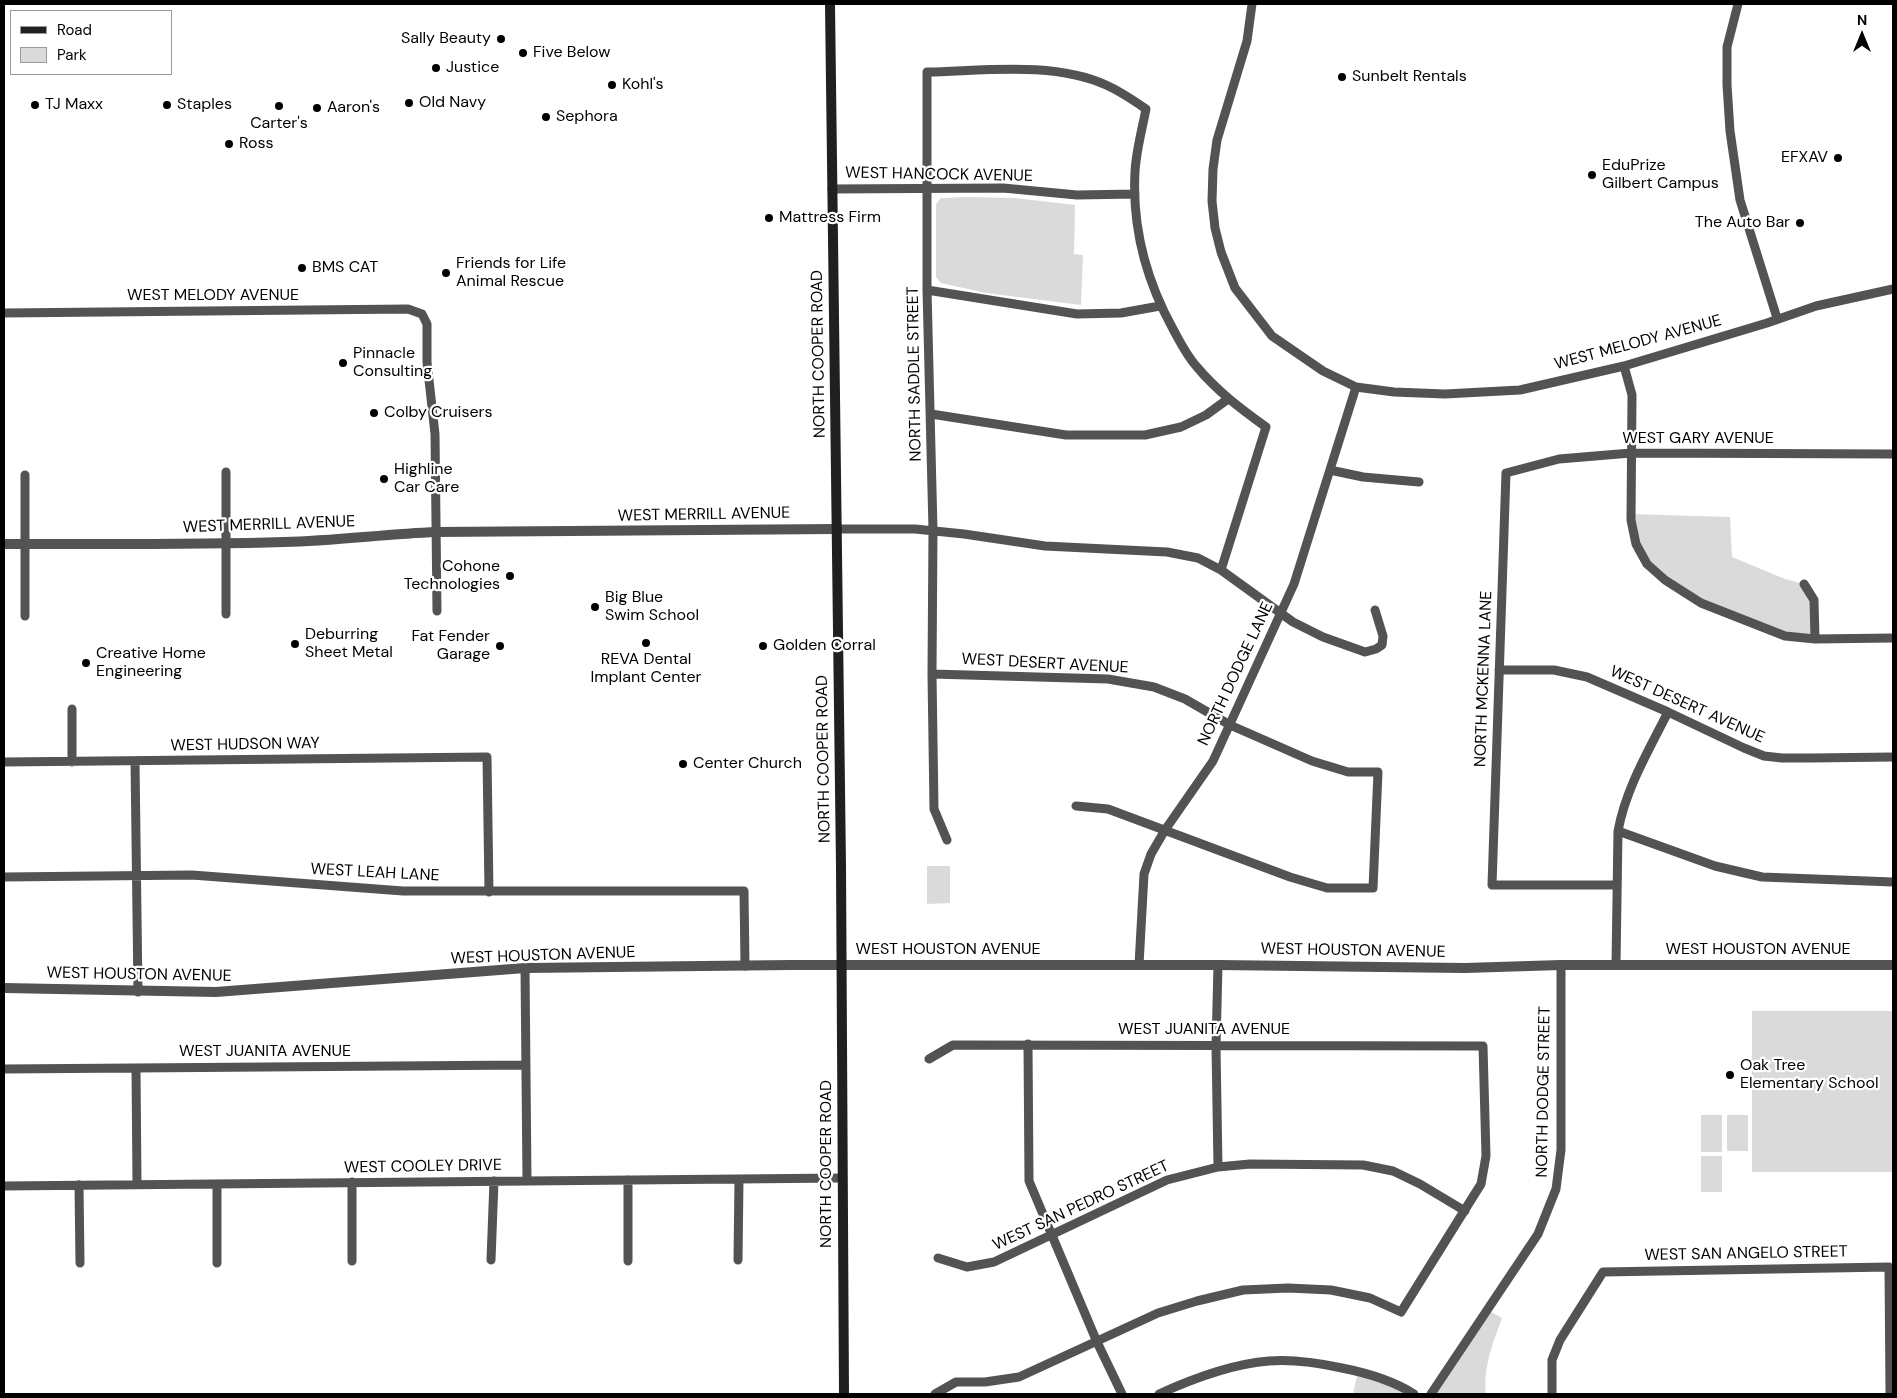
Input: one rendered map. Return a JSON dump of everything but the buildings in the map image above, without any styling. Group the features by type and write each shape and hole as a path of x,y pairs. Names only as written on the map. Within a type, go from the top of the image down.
{"main road":[{"name":"NORTH COOPER ROAD","path":"830,4 844,1394"}],"street":[{"name":"WEST MELODY AVENUE","path":"1252,4 1247,41 1217,140 1213,169 1212,201 1215,228 1221,252 1235,288 1272,336 1323,372 1356,387 1394,392 1445,394 1520,390 1624,366 1816,306 1893,289"},
{"path":"1738,4 1728,47 1727,85 1730,131 1740,200 1777,318"},
{"name":"NORTH SADDLE STREET","path":"947,840 934,809 932,674 933,530 927,290 927,72 1041,69 1104,84 1124,94 1146,109 1135,170 1134,194"},
{"name":"WEST HANCOCK AVENUE","path":"832,189 1003,188 1077,195 1134,194"},
{"path":"1134,194 1135,219 1146,271 1160,306 1196,366 1228,399 1266,427 1221,570"},
{"path":"927,290 1077,314 1121,313 1160,306"},
{"name":"WEST MELODY AVENUE","path":"4,313 408,309 422,314 427,324 427,362 436,434 436,532"},
{"path":"1624,366 1632,395 1631,520 1636,544 1647,564 1665,580 1701,602 1785,636 1893,638"},
{"name":"NORTH DODGE LANE","path":"1139,965 1144,874 1151,854 1165,830 1213,761 1294,584 1356,387"},
{"path":"931,414 1066,435 1145,435 1181,427 1206,415 1228,399"},
{"name":"WEST GARY AVENUE","path":"1506,473 1559,458 1631,453 1893,454"},
{"path":"1330,470 1363,477 1419,482"},
{"path":"226,472 226,614"},
{"name":"NORTH MCKENNA LANE","path":"1506,473 1492,886 1616,885"},
{"path":"25,475 25,616"},
{"name":"WEST MERRILL AVENUE","path":"4,544 226,543 337,540 380,534 436,532 933,530 1045,546 1167,552 1198,558 1221,570 1281,613 1323,637 1366,652 1382,645 1383,636 1375,610"},
{"path":"436,532 437,611"},
{"path":"1804,584 1814,600 1815,638"},
{"name":"WEST DESERT AVENUE","path":"1499,670 1554,670 1587,677 1764,756 1782,758 1893,757"},
{"name":"WEST DESERT AVENUE","path":"932,674 1108,679 1145,686 1185,698 1230,726 1312,761 1348,772 1378,772 1373,888 1327,888 1290,878 1165,830"},
{"path":"72,708 72,762"},
{"path":"1616,965 1618,831 1630,788 1668,712"},
{"name":"WEST HUDSON WAY","path":"4,762 487,757 489,892"},
{"path":"135,761 138,992"},
{"path":"1076,806 1108,809 1165,830"},
{"path":"1618,831 1715,866 1762,877 1893,882"},
{"name":"WEST LEAH LANE","path":"4,877 192,875 403,891 744,891 744,966"},
{"name":"WEST HOUSTON AVENUE","path":"4,988 138,992 238,991 525,968 841,965 1218,965 1465,968 1561,965 1893,966"},
{"path":"1218,965 1216,1046 1218,1167"},
{"name":"NORTH DODGE STREET","path":"1431,1394 1538,1234 1556,1189 1561,1150 1561,965"},
{"path":"525,968 527,1181"},
{"path":"1028,1044 1029,1181 1051,1236 1122,1394"},
{"name":"WEST JUANITA AVENUE","path":"930,1059 953,1045 1483,1046 1486,1156 1481,1184 1465,1211"},
{"name":"WEST JUANITA AVENUE","path":"4,1069 526,1066"},
{"path":"136,1068 137,1184"},
{"name":"WEST SAN PEDRO STREET","path":"938,1258 967,1267 994,1262 1167,1180 1218,1167 1250,1164 1364,1165 1393,1172 1420,1184 1465,1211"},
{"name":"WEST COOLEY DRIVE","path":"4,1186 842,1178"},
{"path":"738,1260 739,1179"},
{"path":"628,1180 628,1261"},
{"path":"491,1260 494,1181"},
{"path":"352,1182 352,1261"},
{"path":"217,1184 217,1263"},
{"path":"79,1185 80,1263"},
{"path":"935,1394 956,1382 985,1382 1019,1377 1158,1314 1197,1301 1243,1290 1288,1288 1331,1290 1370,1298 1401,1312 1465,1211"},
{"name":"WEST SAN ANGELO STREET","path":"1552,1394 1552,1360 1560,1340 1603,1272 1889,1267 1890,1394"},
{"path":"1159,1394 1190,1380 1231,1368 1270,1361 1317,1363 1356,1371 1393,1382 1414,1394"}],"green space":[{"path":"941,198 1015,198 1075,205 1074,254 1083,255 1081,305 986,293 941,283 936,277 936,204"},
{"path":"1630,514 1730,517 1732,557 1785,579 1804,584 1814,600 1815,639 1785,636 1701,603 1647,564"},
{"path":"927,866 950,866 950,903 927,904"},
{"path":"1752,1011 1893,1011 1893,1172 1752,1172"},
{"path":"1701,1115 1722,1115 1722,1152 1701,1152"},
{"path":"1727,1115 1748,1115 1748,1151 1727,1151"},
{"path":"1701,1156 1722,1156 1722,1192 1701,1192"},
{"path":"1484,1308 1502,1318 1487,1365 1486,1394 1428,1394"},
{"path":"1357,1376 1392,1387 1405,1394 1353,1394"}],"place":[{"name":"Sally Beauty","path":"501,39"},
{"name":"Five Below","path":"523,53"},
{"name":"Justice","path":"436,68"},
{"name":"Sunbelt Rentals","path":"1342,77"},
{"name":"Kohl's","path":"612,85"},
{"name":"Old Navy","path":"409,103"},
{"name":"TJ Maxx","path":"35,105"},
{"name":"Staples","path":"167,105"},
{"name":"Carter's","path":"279,106"},
{"name":"Aaron's","path":"317,108"},
{"name":"Sephora","path":"546,117"},
{"name":"Ross","path":"229,144"},
{"name":"EFXAV","path":"1838,158"},
{"name":"EduPrize Gilbert Campus","path":"1592,175"},
{"name":"Mattress Firm","path":"769,218"},
{"name":"The Auto Bar","path":"1800,223"},
{"name":"BMS CAT","path":"302,268"},
{"name":"Friends for Life Animal Rescue","path":"446,273"},
{"name":"Pinnacle Consulting","path":"343,363"},
{"name":"Colby Cruisers","path":"374,413"},
{"name":"Highline Car Care","path":"384,479"},
{"name":"Cohone Technologies","path":"510,576"},
{"name":"Big Blue Swim School","path":"595,607"},
{"name":"REVA Dental Implant Center","path":"646,643"},
{"name":"Deburring Sheet Metal","path":"295,644"},
{"name":"Fat Fender Garage","path":"500,646"},
{"name":"Golden Corral","path":"763,646"},
{"name":"Creative Home Engineering","path":"86,663"},
{"name":"Center Church","path":"683,764"},
{"name":"Oak Tree Elementary School","path":"1730,1075"}]}
